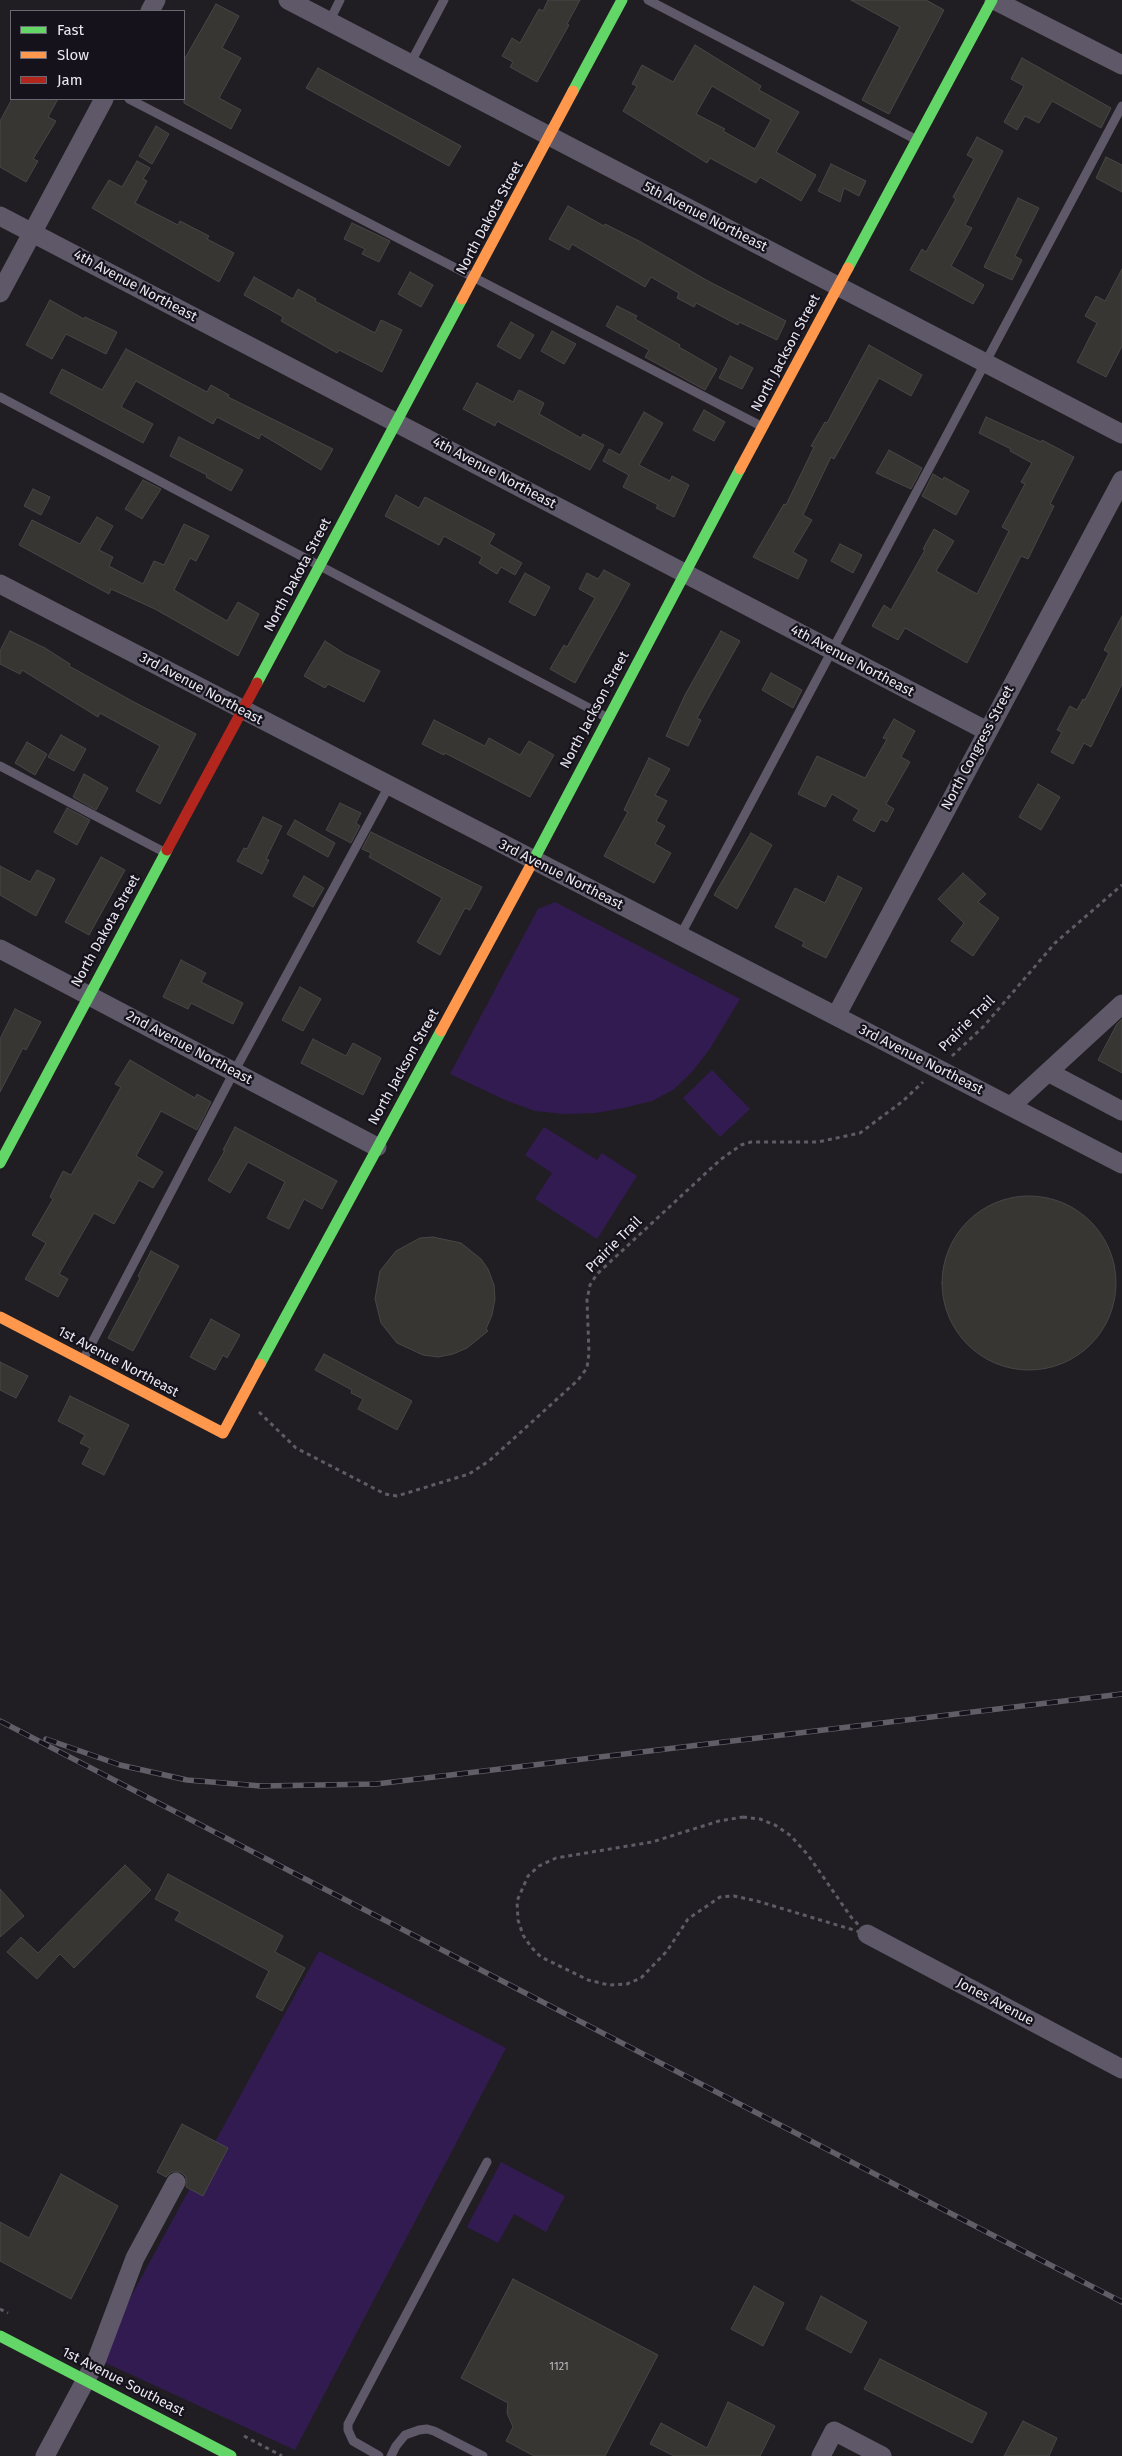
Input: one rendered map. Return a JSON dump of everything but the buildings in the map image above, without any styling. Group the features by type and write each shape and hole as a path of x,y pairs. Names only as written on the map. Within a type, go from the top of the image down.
{"street":[{"name":"5th Avenue Northeast","path":"288,0 1122,434"},
{"name":"North Dakota Street","path":"0,1163 9,1138 243,711 622,0"},
{"name":"North Jackson Street","path":"223,1433 533,861 684,573 993,0"},
{"path":"993,0 1122,65"},
{"path":"0,293 103,100"},
{"name":"4th Avenue Northeast","path":"0,216 987,731"},
{"name":"North Congress Street","path":"836,1016 1122,480"},
{"name":"3rd Avenue Northeast","path":"0,584 1122,1164"},
{"name":"2nd Avenue Northeast","path":"0,949 377,1147"},
{"path":"1011,1106 1122,1004"},
{"path":"1048,1072 1122,1111"},
{"name":"1st Avenue Northeast","path":"0,1317 223,1433"},
{"name":"Jones Avenue","path":"867,1934 1122,2069"},
{"path":"45,2456 86,2380 107,2333 135,2258 176,2182"},
{"name":"1st Avenue Southeast","path":"0,2336 231,2456"},
{"path":"821,2456 834,2431 882,2456"}],"lane":[{"path":"329,22 340,0"},
{"path":"410,64 444,0"},
{"path":"648,0 917,140"},
{"path":"131,100 763,427"},
{"path":"680,936 1122,106"},
{"path":"0,397 608,718"},
{"path":"0,766 166,853"},
{"path":"83,1360 234,1072 388,786"},
{"path":"379,2456 353,2441 348,2430 348,2424 487,2162"},
{"path":"391,2456 405,2435 427,2429 483,2456"}],"path":[{"name":"Prairie Trail","path":"241,1401 257,1411 296,1448 385,1494 397,1496 469,1474 489,1461 578,1380 586,1368 589,1353 587,1300 590,1285 597,1274 720,1160 741,1145 751,1142 818,1142 860,1133 903,1101 984,1026 1055,943 1122,885"},
{"path":"743,1817 760,1819 775,1825 791,1836 808,1856 851,1917 867,1934 757,1901 734,1896 720,1897 688,1919 667,1951 641,1978 627,1984 609,1985 588,1980 542,1957 531,1947 523,1935 518,1920 517,1901 528,1876 538,1866 556,1858 652,1842 719,1822 743,1817"}],"shaded area":[{"path":"555,902 740,999 709,1050 692,1072 673,1090 652,1101 623,1108 596,1113 564,1114 535,1111 505,1100 450,1074 538,909"},
{"path":"712,1070 750,1109 720,1137 683,1098"},
{"path":"544,1127 597,1160 602,1153 637,1176 597,1239 535,1199 552,1173 525,1155"},
{"path":"319,1951 506,2048 295,2450 97,2359"},
{"path":"501,2162 565,2196 546,2232 514,2214 498,2243 467,2227"}],"railway":[{"path":"46,1739 120,1765 187,1780 261,1786 376,1784 1122,1694"},
{"path":"0,1721 1122,2302"}],"traffic: fast":[{"path":"573,91 622,0"},
{"path":"848,268 992,0"},
{"path":"257,683 462,299"},
{"path":"532,863 740,469"},
{"path":"0,1163 167,850"},
{"path":"260,1364 441,1031"},
{"path":"0,2336 231,2456"}],"traffic: slow":[{"path":"462,299 573,91"},
{"path":"740,469 848,268"},
{"path":"441,1031 532,863"},
{"path":"0,1317 223,1433 260,1364"}],"traffic: jam":[{"path":"167,850 257,683"}]}
